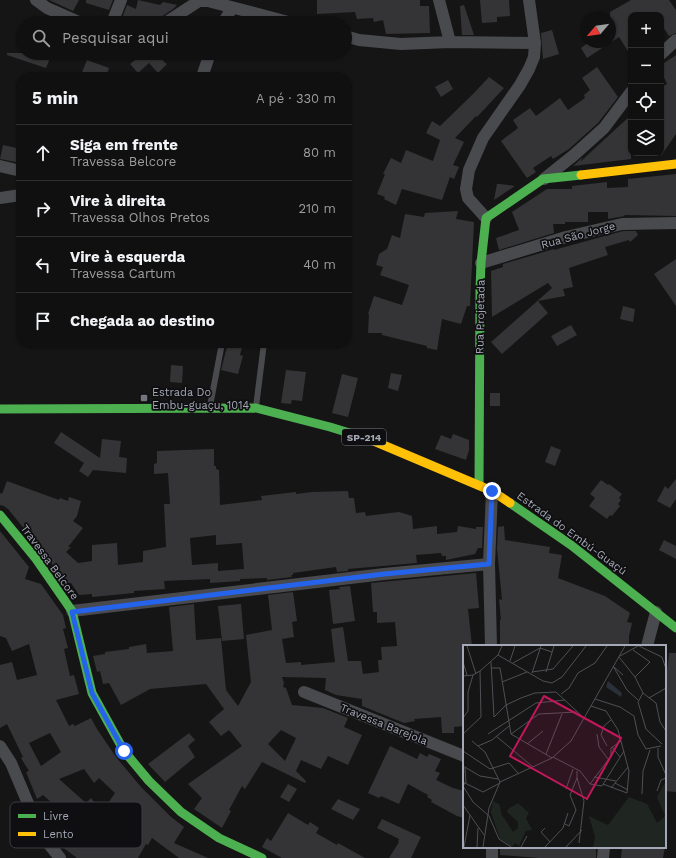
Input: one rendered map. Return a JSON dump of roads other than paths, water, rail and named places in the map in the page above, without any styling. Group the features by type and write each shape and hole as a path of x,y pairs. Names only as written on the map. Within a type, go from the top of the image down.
{"street":[{"path":"36,0 48,8 66,16"},
{"path":"115,16 121,0"},
{"path":"439,0 450,42"},
{"path":"529,0 535,43 534,57 530,69 483,138 469,170 466,189 468,198 486,218 543,179 574,155 604,128 628,96"},
{"path":"176,16 199,1 208,1 264,16"},
{"path":"227,16 232,8"},
{"path":"352,38 401,44 450,42 535,43"},
{"path":"664,51 676,40"},
{"path":"204,72 208,60"},
{"path":"543,179 676,164"},
{"path":"0,166 16,171"},
{"path":"0,198 16,196"},
{"name":"Rua Projetada","path":"479,485 481,262 486,218"},
{"name":"Rua São Jorge","path":"481,262 566,237 622,224 676,223"},
{"name":"Estrada do Embú-Guaçú","path":"1,413 256,408 330,426 376,441 492,491 571,545 676,628"},
{"path":"491,645 489,564 492,491"},
{"name":"Travessa Belcore","path":"0,515 36,559 72,612 92,693 124,751 149,781 182,812 219,838 262,858"},
{"path":"72,612 384,574 489,564"},
{"path":"647,645 656,612"},
{"name":"Travessa Barejola","path":"304,692 463,756"},
{"path":"0,746 11,763 27,802"},
{"path":"52,848 60,858"},
{"path":"603,858 604,848"}],"lane":[{"path":"210,408 221,348"},
{"path":"256,408 263,348"}],"place":[{"name":"Estrada Do Embu-guaçu, 1014","path":"144,398"}]}
